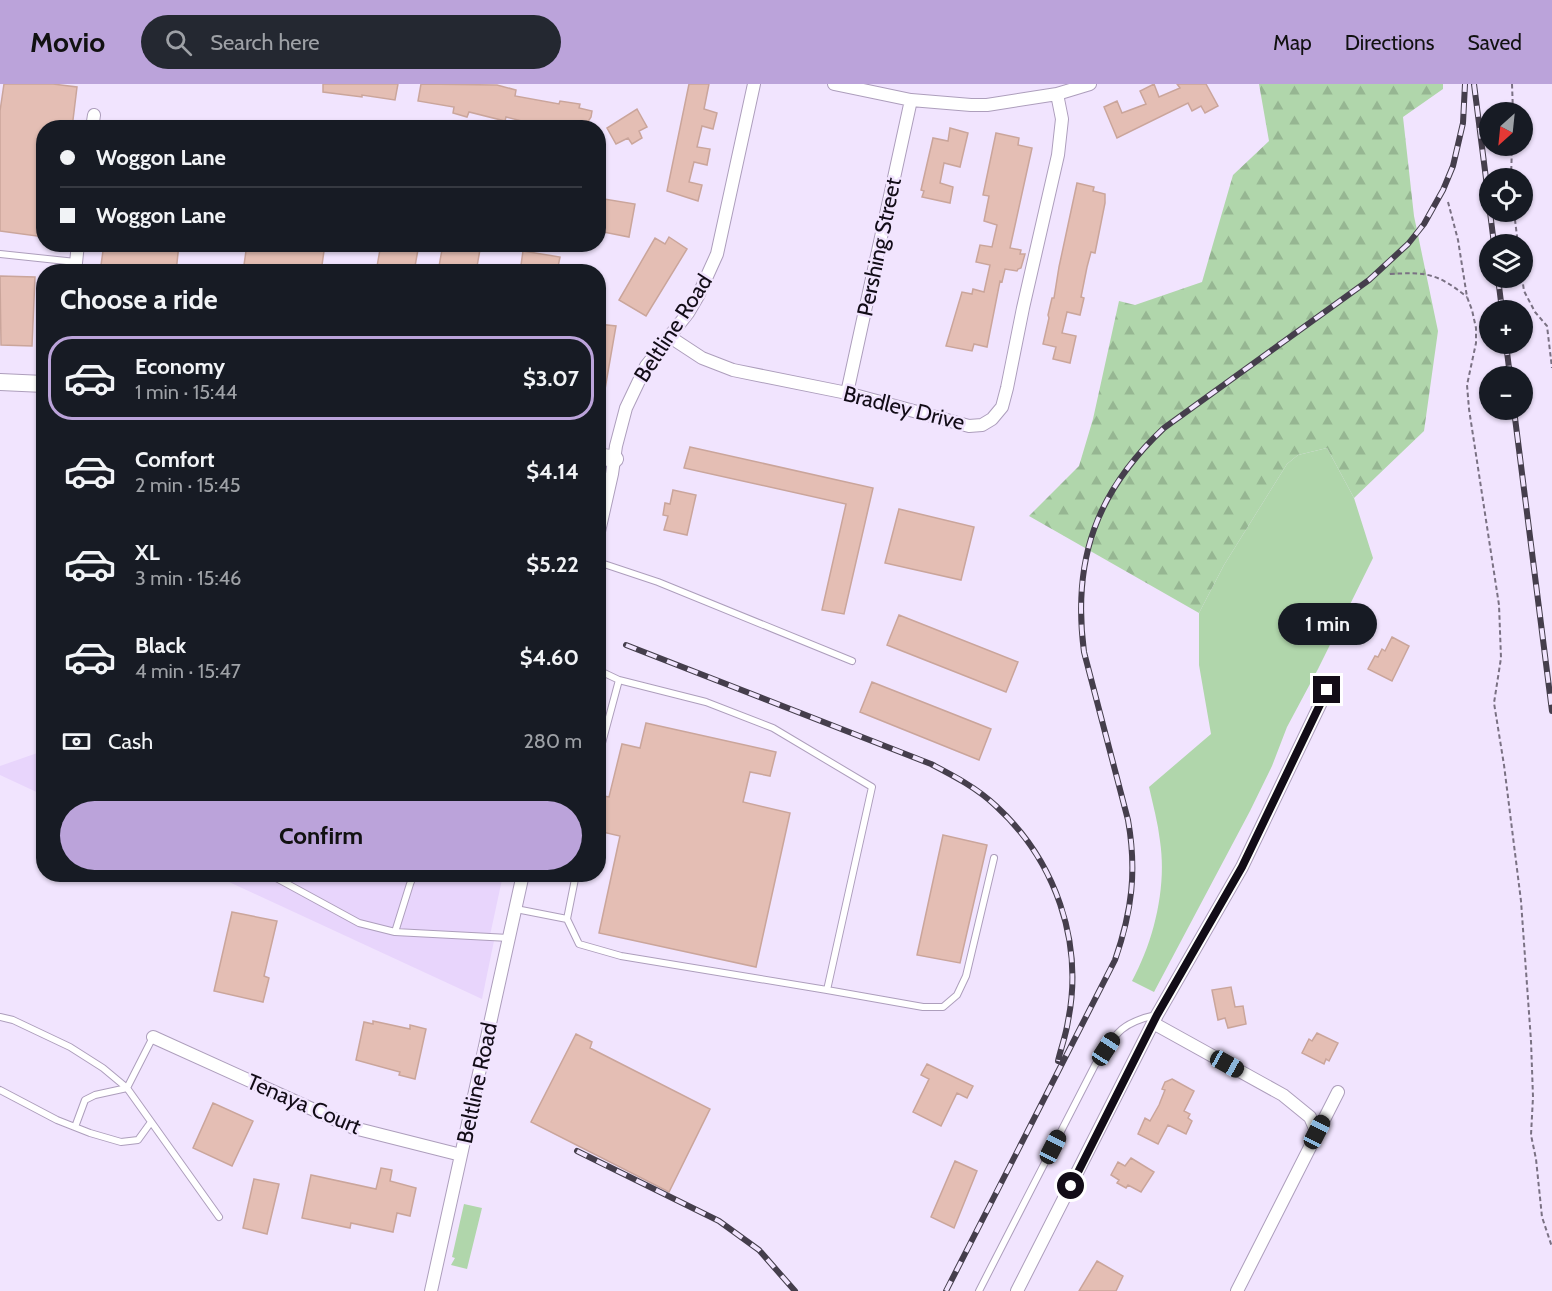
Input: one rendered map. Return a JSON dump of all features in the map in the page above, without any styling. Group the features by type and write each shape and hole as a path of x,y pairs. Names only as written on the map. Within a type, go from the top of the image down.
{"street":[{"name":"Beltline Road","path":"607,458 616,446 626,408 638,380 698,296 717,254 754,84"},
{"path":"834,84 911,100 987,105 1057,94 1090,84"},
{"name":"Bradley Drive","path":"670,337 712,363 733,370 847,393 969,426 987,423 1002,406 1008,388 1021,318 1058,155 1062,119 1057,94"},
{"name":"Pershing Street","path":"847,393 911,100"},
{"path":"0,382 36,384"},
{"path":"1017,1291 1155,1019 1242,867 1327,690"},
{"name":"Beltline Road","path":"431,1291 521,882"},
{"path":"1155,1019 1283,1095 1310,1117 1317,1132"},
{"name":"Tenaya Court","path":"153,1037 354,1128 461,1155"},
{"path":"1237,1291 1338,1092"}],"lane":[{"path":"0,254 58,264"},
{"path":"606,565 658,582 852,661"},
{"path":"606,674 620,680 706,702 773,728 872,787 828,990"},
{"path":"606,730 620,680"},
{"path":"574,882 567,919 579,944 621,956 923,1007 943,1007 957,995 966,976 994,858"},
{"path":"283,882 359,923 396,932 509,938"},
{"path":"396,932 411,882"},
{"path":"515,908 567,919"},
{"path":"0,1017 13,1020 70,1047 103,1068 127,1088 219,1217"},
{"path":"979,1291 1095,1065 1117,1032 1135,1020 1155,1019"},
{"path":"127,1088 153,1037"},
{"path":"75,1127 85,1100 95,1095 127,1088"},
{"path":"0,1090 57,1120 121,1142 138,1140 151,1122"}],"path":[{"path":"1512,84 1513,102"},
{"path":"1449,202 1467,297 1476,328 1476,343 1467,385 1499,605 1501,658 1494,703 1521,901 1531,1041 1533,1097 1531,1136 1536,1159 1542,1217 1552,1247"},
{"path":"1390,274 1434,275 1467,297"},
{"path":"1524,288 1535,312 1547,326 1552,368"}],"shaded area":[{"path":"36,753 36,792 0,775 0,766"},
{"path":"229,882 501,882 489,940 494,941 482,999"}],"green space":[{"path":"1259,84 1443,84 1443,89 1403,117 1414,216 1438,331 1424,431 1354,498 1327,448 1298,455 1287,464 1224,565 1199,613 1029,516 1079,466 1093,419 1119,301 1135,305 1202,282 1233,175 1269,141"},
{"path":"1327,448 1354,498 1373,558 1287,727 1272,766 1250,811 1154,992 1132,981 1147,949 1157,913 1162,877 1159,834 1149,787 1211,734 1199,665 1199,613 1224,565 1287,464 1298,455"},
{"path":"464,1204 482,1208 467,1269 451,1265 455,1258 452,1257"}],"building":[{"path":"4,84 53,84 77,87 73,120 36,120 36,236 0,231 0,111"},
{"path":"323,84 398,84 395,100 323,92"},
{"path":"421,84 497,85 516,90 515,96 559,104 560,101 580,104 579,108 592,111 589,120 518,120 506,117 505,120 501,120 469,112 467,117 453,113 454,107 418,101"},
{"path":"689,84 709,84 704,109 717,113 713,129 702,126 697,147 710,149 707,165 694,162 689,182 702,185 698,201 667,191"},
{"path":"1154,84 1159,97 1180,88 1177,84 1206,84 1218,106 1205,113 1201,106 1192,111 1188,103 1117,138 1104,107 1117,101 1122,113 1146,104 1140,91"},
{"path":"637,109 647,127 639,131 642,138 632,144 628,138 616,144 607,128"},
{"path":"950,128 968,133 960,167 944,163 940,183 953,187 950,203 922,197 924,191 921,190 933,138 948,141"},
{"path":"996,133 1019,138 1018,145 1032,148 1010,248 1021,250 1020,254 1025,254 1021,268 1017,271 1005,269 1002,282 1000,281 987,347 974,344 972,351 946,346 962,292 972,294 973,289 984,292 990,265 976,262 980,245 992,247 997,225 984,221 989,196 983,195"},
{"path":"1077,183 1094,187 1093,191 1105,194 1105,203 1095,253 1091,252 1087,267 1080,315 1067,312 1062,333 1076,336 1070,363 1053,359 1056,347 1043,344"},
{"path":"606,199 635,204 629,237 606,233"},
{"path":"669,237 687,249 646,316 619,300 655,238 665,244"},
{"path":"103,252 178,252 177,264 101,264"},
{"path":"246,252 324,252 322,264 244,264"},
{"path":"380,252 418,252 415,264 377,264"},
{"path":"442,252 480,252 477,264 439,264"},
{"path":"523,252 560,257 559,264 521,264"},
{"path":"0,276 35,277 32,346 1,345"},
{"path":"606,325 616,326 606,384"},
{"path":"690,447 873,488 844,614 822,610 846,504 684,468"},
{"path":"673,490 696,495 687,535 664,530 668,516 663,515 665,503 670,504"},
{"path":"899,509 974,527 961,580 885,563"},
{"path":"899,615 1018,662 1006,692 887,645"},
{"path":"1392,637 1409,646 1392,681 1368,669 1375,656 1378,657 1382,649 1385,651"},
{"path":"872,682 991,729 979,760 860,712"},
{"path":"646,723 776,752 770,776 750,772 743,802 790,813 756,967 599,933 620,836 606,833 606,796 609,797 622,744 640,748"},
{"path":"943,835 987,845 960,963 917,955"},
{"path":"232,912 277,921 264,976 269,978 263,1002 214,991"},
{"path":"1231,987 1235,1007 1243,1006 1246,1024 1228,1028 1225,1018 1218,1020 1212,990"},
{"path":"373,1021 410,1029 410,1025 426,1029 415,1079 399,1075 400,1072 356,1060 364,1022 373,1024"},
{"path":"1317,1033 1338,1043 1329,1061 1326,1059 1324,1064 1302,1053 1309,1039 1312,1041"},
{"path":"576,1034 592,1042 590,1048 710,1109 669,1192 531,1122"},
{"path":"927,1064 973,1086 967,1098 957,1093 941,1126 913,1112 929,1079 921,1075"},
{"path":"1172,1079 1194,1091 1184,1111 1190,1114 1188,1118 1192,1121 1186,1134 1168,1125 1158,1144 1138,1134 1145,1118 1150,1121 1159,1105 1165,1090 1162,1089 1165,1082"},
{"path":"213,1103 253,1121 232,1166 193,1148"},
{"path":"1131,1158 1154,1172 1141,1192 1128,1185 1126,1188 1117,1183 1119,1180 1111,1175 1118,1162 1125,1166"},
{"path":"955,1161 977,1171 954,1228 931,1217"},
{"path":"381,1168 392,1170 390,1181 416,1188 410,1216 397,1213 393,1232 351,1223 350,1228 302,1218 311,1175 376,1189"},
{"path":"254,1179 279,1184 267,1234 243,1228"},
{"path":"1097,1261 1123,1276 1116,1291 1079,1291"}],"railway":[{"path":"946,1291 1115,960 1129,908 1132,856 1128,820 1084,652 1081,619 1082,587 1086,558 1094,530 1121,477 1164,428 1369,280 1408,244 1424,224 1453,166 1463,123 1465,84"},
{"path":"1474,84 1485,168"},
{"path":"1491,222 1493,234"},
{"path":"1499,288 1501,300"},
{"path":"1507,354 1509,366"},
{"path":"1515,420 1552,711"},
{"path":"626,645 931,764 973,788 996,806 1017,828 1049,877 1068,932 1072,962 1072,991 1067,1026 1058,1061"},
{"path":"577,1151 719,1221 759,1250 795,1291"}],"route":[{"path":"1071,1186 1157,1015 1242,867 1327,690"}]}
